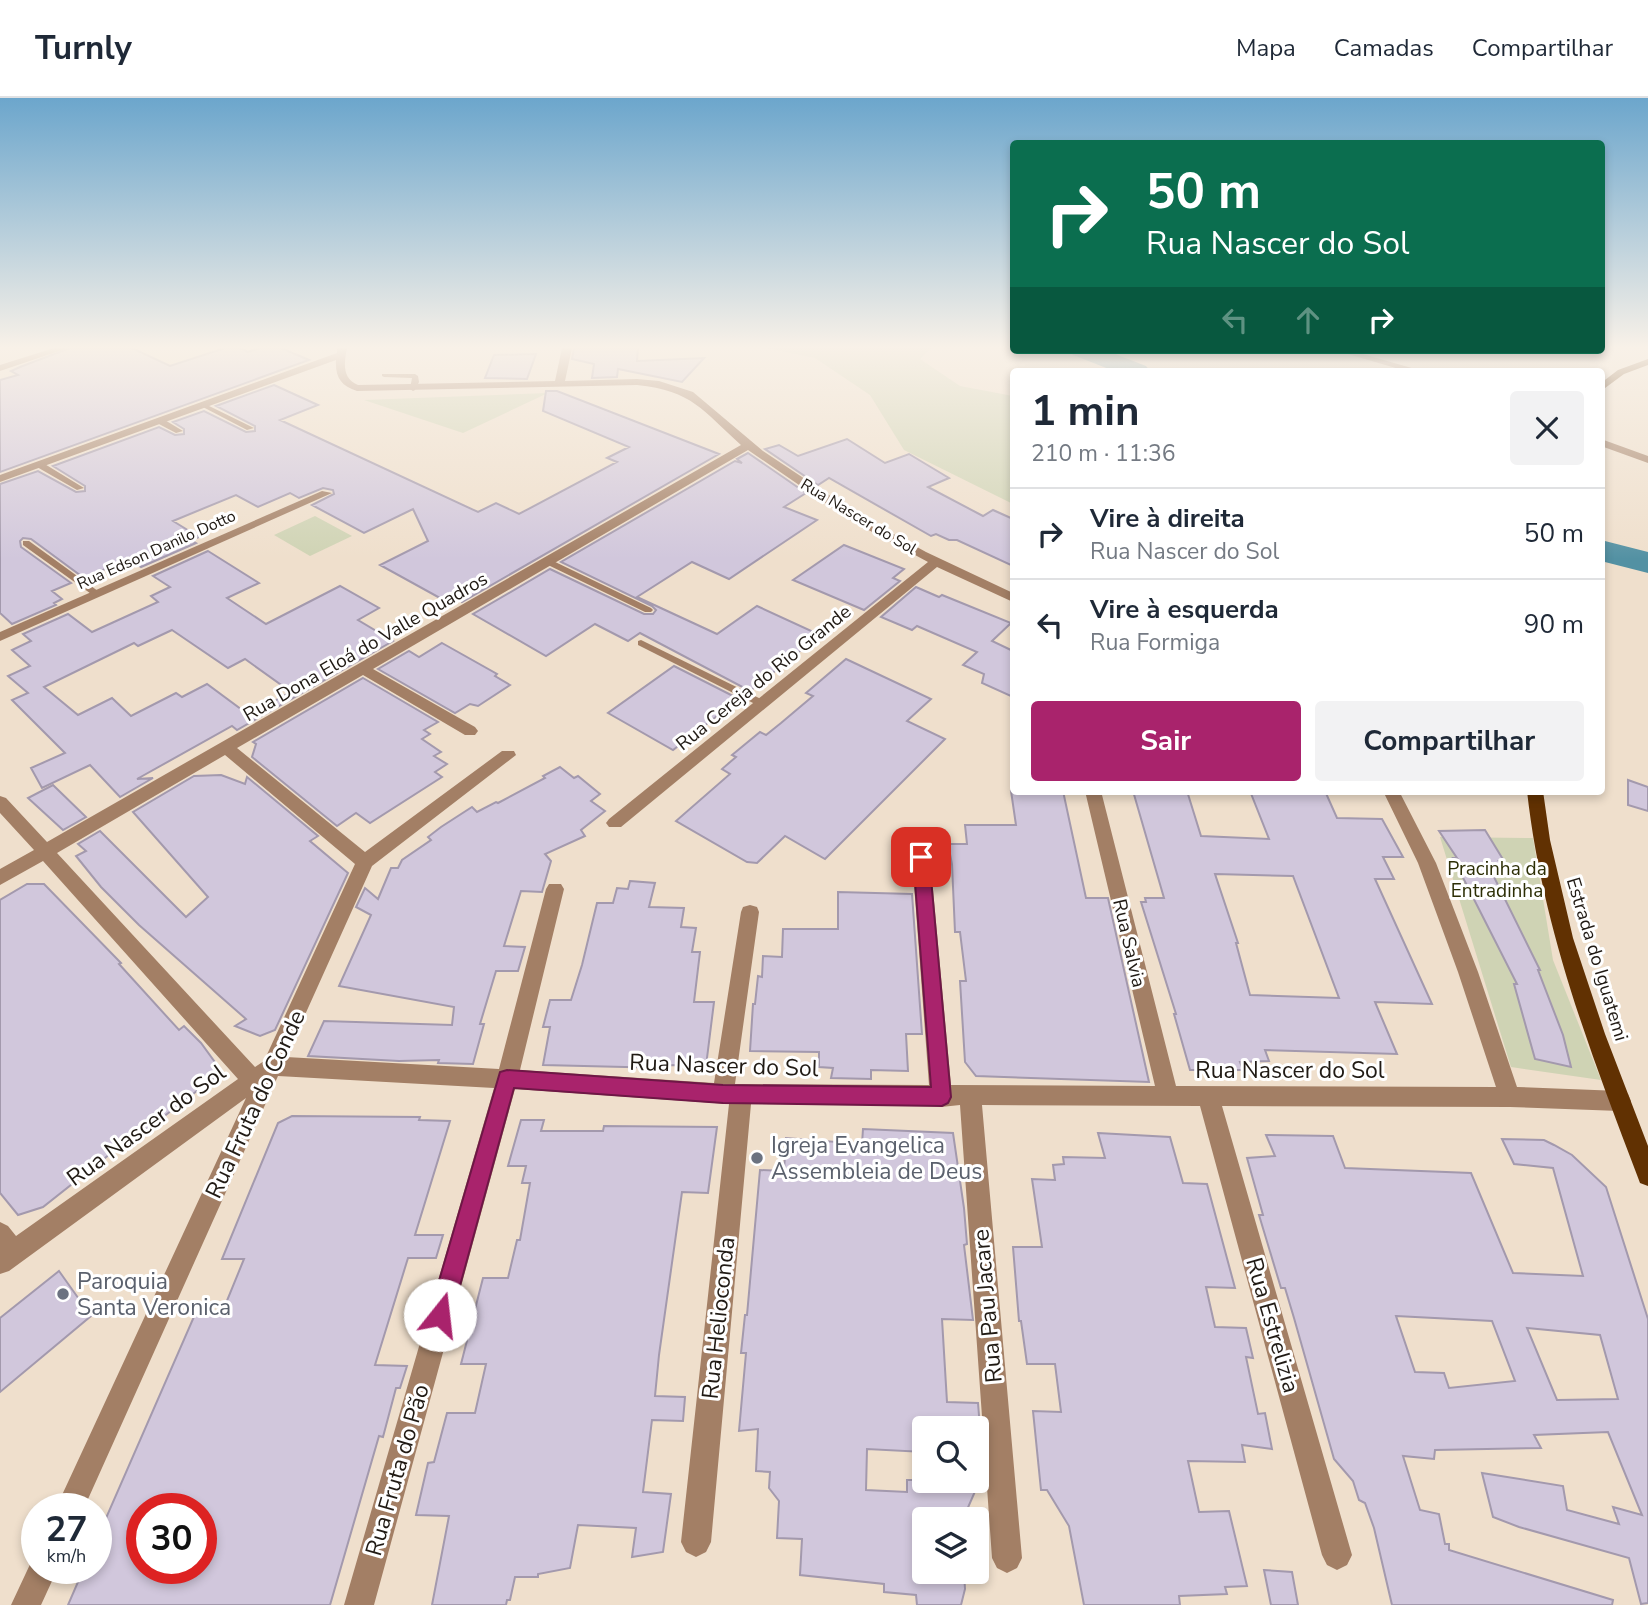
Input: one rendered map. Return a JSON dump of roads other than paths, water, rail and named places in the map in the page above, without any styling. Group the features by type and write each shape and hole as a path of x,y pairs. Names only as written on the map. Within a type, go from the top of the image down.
{"main road":[{"name":"Estrada do Iguatemi","path":"1535,795 1538,831 1564,939 1648,1175"}],"street":[{"path":"0,479 167,418"},
{"name":"Rua Nascer do Sol","path":"721,418 749,445 834,505 936,562 1010,597"},
{"path":"1605,444 1648,460"},
{"name":"Rua Dona Eloá do Valle Quadros","path":"0,878 749,445"},
{"name":"Rua Edson Danilo Dotto","path":"0,637 326,493"},
{"name":"Rua Cereja do Rio Grande","path":"615,823 936,562"},
{"path":"363,669 470,731"},
{"path":"227,748 365,862"},
{"name":"Rua Fruta do Conde","path":"77,1493 365,862 508,755"},
{"name":"Rua Salvia","path":"1094,795 1168,1095"},
{"path":"1393,795 1427,863 1468,972 1510,1097"},
{"path":"0,802 253,1080"},
{"path":"921,857 942,1097"},
{"name":"Rua Fruta do Pão","path":"359,1605 507,1079 555,889"},
{"name":"Rua Helioconda","path":"695,1542 732,1094 750,912"},
{"name":"Rua Nascer do Sol","path":"4,1250 133,1169 273,1066 732,1094 942,1097 1510,1097 1620,1101"},
{"name":"Rua Pau Jacare","path":"970,1096 1007,1558"},
{"name":"Rua Estrelizia","path":"1208,1096 1337,1555"},
{"path":"26,1605 36,1584"}],"lane":[{"path":"230,418 250,428"},
{"path":"160,421 179,431"},
{"path":"40,465 80,488"},
{"path":"26,543 97,594"},
{"path":"549,562 648,610"},
{"path":"641,643 761,703"}],"waterway":[{"path":"1605,551 1648,563"}],"place":[{"name":"Igreja Evangelica Assembleia de Deus","path":"757,1158"},
{"name":"Paroquia Santa Veronica","path":"63,1294"}],"park label":[{"name":"Pracinha da Entradinha","path":"1497,879"}]}
